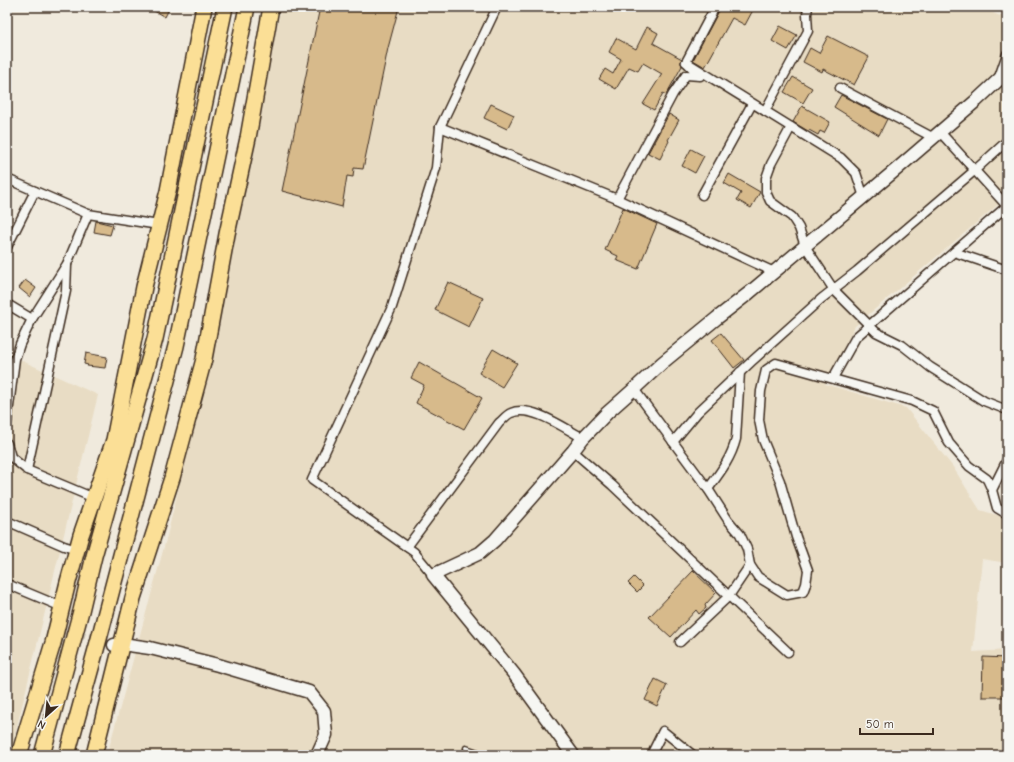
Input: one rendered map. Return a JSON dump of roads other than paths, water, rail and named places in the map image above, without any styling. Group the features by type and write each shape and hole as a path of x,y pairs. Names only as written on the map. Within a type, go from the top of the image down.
{"highway":[{"path":"19,755 61,628 62,607 77,550 114,440 144,287 171,176 204,7"},
{"path":"42,755 81,611 94,556 154,339 225,7"},
{"path":"68,755 176,346 247,7"},
{"path":"94,755 118,644 172,478 204,360 227,234 248,138 271,7"}],"street":[{"path":"497,7 440,127 436,168 392,306 312,480 414,552 514,674 573,755"},
{"path":"686,62 715,7"},
{"path":"765,111 808,31 808,7"},
{"path":"433,575 480,553 495,540 574,451 582,438 607,412 662,363 864,197 1003,76 1007,54"},
{"path":"617,199 673,94 686,75 700,76 686,62"},
{"path":"686,62 841,158 856,173 864,197"},
{"path":"833,378 856,337 1007,206 937,135 840,88"},
{"path":"702,195 752,104"},
{"path":"440,127 617,199 774,272"},
{"path":"790,127 770,164 766,178 766,192 770,201 778,209 792,217 799,228 805,246 834,290 876,332 902,345 930,367 984,401 1007,410"},
{"path":"673,442 698,412 821,299 834,290 1007,141"},
{"path":"7,179 88,214 159,225"},
{"path":"7,247 35,191"},
{"path":"7,422 15,359 32,319 67,264 88,214"},
{"path":"954,252 1007,270"},
{"path":"27,470 66,291 67,264"},
{"path":"7,304 32,319"},
{"path":"634,389 708,489 728,520 740,534 747,549 750,565 758,577 786,595 802,592 806,584 808,570 796,537 780,481 763,440 759,420 761,391 766,370 776,363 912,401 933,411 949,443 969,466 987,479 997,508 1007,514"},
{"path":"708,489 734,450 736,440 740,372"},
{"path":"407,547 499,423 509,413 519,410 528,410 582,438"},
{"path":"7,443 12,456 27,470 94,498"},
{"path":"574,451 612,485 788,652"},
{"path":"992,490 1007,460"},
{"path":"7,521 64,546 77,550"},
{"path":"680,642 729,596 750,565"},
{"path":"7,584 62,607"},
{"path":"118,644 150,648 218,665 309,692 324,711 326,735 317,755"},
{"path":"651,755 663,731 693,755"}],"lane":[{"path":"466,748 487,755"}],"tunnel":[{"path":"66,630 114,645"}]}
